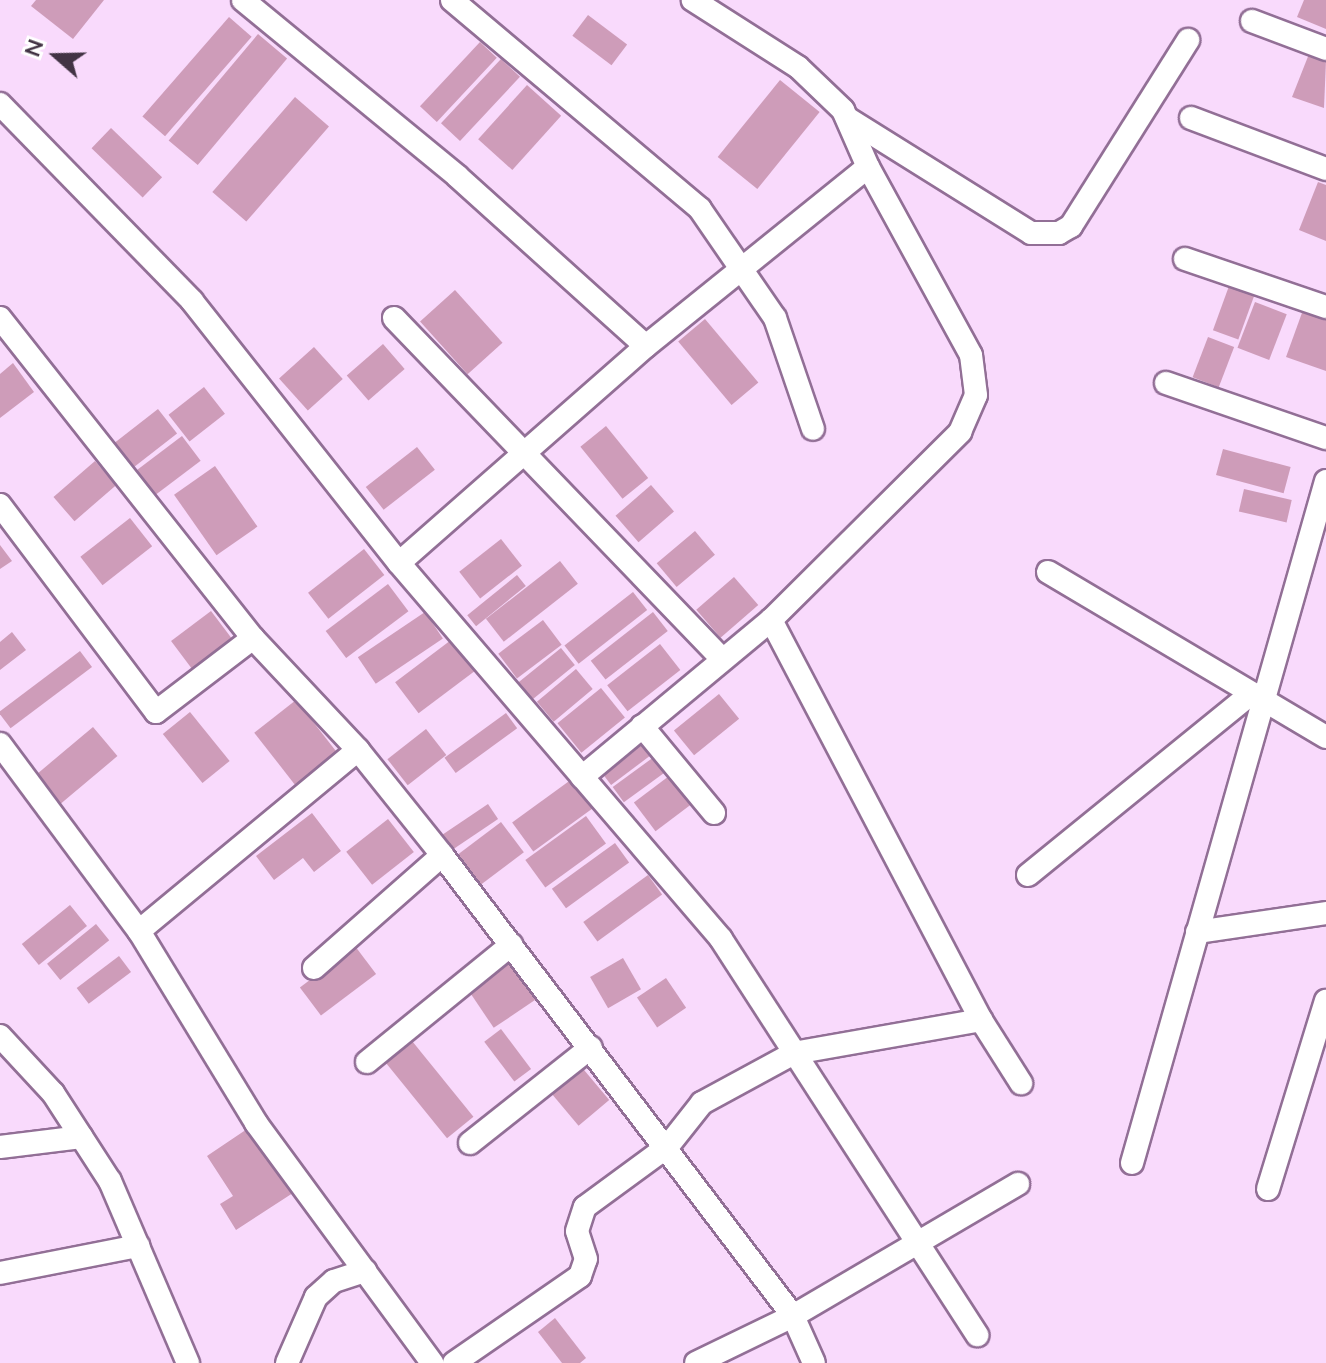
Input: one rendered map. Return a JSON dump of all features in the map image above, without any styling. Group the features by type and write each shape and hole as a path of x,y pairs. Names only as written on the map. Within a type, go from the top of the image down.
{"street":[{"path":"243,0 457,176 646,346"},
{"path":"452,0 700,209 743,265 775,318 813,429"},
{"path":"693,0 798,67 847,118 1031,233 1059,233 1071,226 1188,40"},
{"path":"1252,21 1326,49"},
{"path":"0,104 192,301 399,563 721,939 920,1242 977,1335"},
{"path":"582,777 771,620 960,432 976,395 971,355 868,167 847,118"},
{"path":"1191,118 1326,169"},
{"path":"399,563 646,346 868,167"},
{"path":"1185,259 1326,307"},
{"path":"0,318 253,638 358,750 442,855 668,1146 793,1316 814,1363"},
{"path":"394,318 722,659"},
{"path":"1166,383 1326,438"},
{"path":"1132,1163 1197,932 1257,697 1326,481"},
{"path":"0,505 156,712 253,638"},
{"path":"1048,572 1326,737"},
{"path":"771,620 981,1020 1021,1083"},
{"path":"1028,875 1257,697"},
{"path":"642,726 714,813"},
{"path":"0,744 139,931 256,1123 432,1363"},
{"path":"139,931 358,750"},
{"path":"314,968 442,855"},
{"path":"1197,932 1326,913"},
{"path":"367,1062 511,945"},
{"path":"1268,1189 1326,1001"},
{"path":"454,1363 580,1276 586,1259 577,1231 585,1207 668,1146 702,1103 794,1053 981,1020"},
{"path":"0,1036 53,1093 110,1181 188,1363"},
{"path":"470,1143 591,1047"},
{"path":"0,1147 81,1137"},
{"path":"696,1363 793,1316 1018,1184"},
{"path":"0,1273 138,1246"},
{"path":"287,1363 316,1297 334,1281 365,1271"}],"building":[{"path":"36,0 104,0 73,39 31,6"},
{"path":"1304,0 1326,0 1326,29 1297,17"},
{"path":"588,15 627,44 611,65 572,36"},
{"path":"229,17 252,37 165,136 142,117"},
{"path":"258,34 287,58 198,165 169,140"},
{"path":"480,42 497,58 437,122 420,106"},
{"path":"1309,54 1326,60 1324,108 1292,97"},
{"path":"501,59 520,77 460,141 441,123"},
{"path":"780,80 820,112 757,189 718,157"},
{"path":"527,85 561,116 512,170 478,139"},
{"path":"295,97 329,127 246,222 212,192"},
{"path":"111,128 162,177 143,197 92,148"},
{"path":"1318,182 1326,185 1326,241 1299,230"},
{"path":"1229,286 1254,295 1238,339 1213,330"},
{"path":"455,290 503,343 468,374 420,321"},
{"path":"1255,302 1287,314 1269,360 1237,348"},
{"path":"1303,310 1326,318 1326,371 1286,357"},
{"path":"705,319 758,383 732,405 678,341"},
{"path":"1208,337 1234,347 1219,387 1193,377"},
{"path":"383,344 405,369 368,400 347,375"},
{"path":"314,347 343,379 308,410 279,378"},
{"path":"13,363 34,392 0,418 0,374"},
{"path":"204,387 225,414 189,441 169,415"},
{"path":"158,409 177,433 134,467 115,443"},
{"path":"606,426 648,478 623,499 580,447"},
{"path":"182,436 201,461 154,496 136,471"},
{"path":"417,447 435,470 384,510 366,487"},
{"path":"1223,449 1291,467 1284,493 1216,475"},
{"path":"95,461 116,485 74,521 53,497"},
{"path":"215,466 257,527 216,555 174,495"},
{"path":"651,485 674,511 638,542 616,516"},
{"path":"1244,489 1292,500 1287,522 1239,511"},
{"path":"130,518 152,546 103,585 80,557"},
{"path":"695,531 715,555 677,587 657,563"},
{"path":"501,539 522,566 480,598 459,572"},
{"path":"0,545 12,561 0,569"},
{"path":"364,549 384,575 328,619 308,593"},
{"path":"560,561 578,584 504,642 486,619"},
{"path":"517,575 526,586 476,626 467,615"},
{"path":"734,577 758,605 721,638 696,610"},
{"path":"388,584 408,611 346,658 326,631"},
{"path":"633,592 647,610 579,664 564,646"},
{"path":"211,611 234,641 194,671 171,641"},
{"path":"425,612 443,639 376,684 358,657"},
{"path":"653,612 668,631 606,680 591,661"},
{"path":"543,620 562,645 517,678 498,654"},
{"path":"12,632 26,650 0,670 0,642"},
{"path":"459,634 482,665 419,713 395,682"},
{"path":"660,644 680,670 628,711 607,685"},
{"path":"561,648 575,665 532,700 518,683"},
{"path":"80,651 92,667 11,728 0,711"},
{"path":"576,669 593,689 554,722 537,702"},
{"path":"601,688 625,718 581,753 557,723"},
{"path":"719,694 739,719 694,755 674,731"},
{"path":"296,700 337,753 295,785 254,733"},
{"path":"190,712 230,761 202,783 163,734"},
{"path":"506,713 517,728 456,773 445,758"},
{"path":"93,727 117,756 58,806 33,777"},
{"path":"426,729 446,755 408,785 387,759"},
{"path":"646,740 655,752 611,785 602,773"},
{"path":"658,754 669,769 624,802 613,787"},
{"path":"673,773 695,802 656,831 634,802"},
{"path":"572,779 593,808 533,852 512,822"},
{"path":"488,804 498,819 448,852 438,838"},
{"path":"312,813 341,851 314,872 303,858 274,880 256,856"},
{"path":"586,816 606,844 545,888 525,860"},
{"path":"388,819 414,852 372,885 346,852"},
{"path":"501,822 524,852 481,885 458,854"},
{"path":"615,843 629,862 566,908 552,889"},
{"path":"648,875 662,894 597,941 583,922"},
{"path":"70,905 87,926 39,965 22,944"},
{"path":"96,924 109,940 60,980 47,964"},
{"path":"355,946 376,974 321,1015 300,988"},
{"path":"119,956 131,972 89,1004 77,988"},
{"path":"623,958 641,989 608,1008 590,977"},
{"path":"510,959 537,999 494,1028 467,988"},
{"path":"666,978 686,1008 657,1027 637,998"},
{"path":"501,1029 531,1069 514,1082 484,1042"},
{"path":"408,1036 473,1117 447,1138 382,1057"},
{"path":"579,1064 609,1100 579,1126 548,1090"},
{"path":"253,1125 296,1191 236,1230 220,1204 233,1196 207,1156"},
{"path":"555,1318 586,1358 580,1363 562,1363 538,1332"}]}
